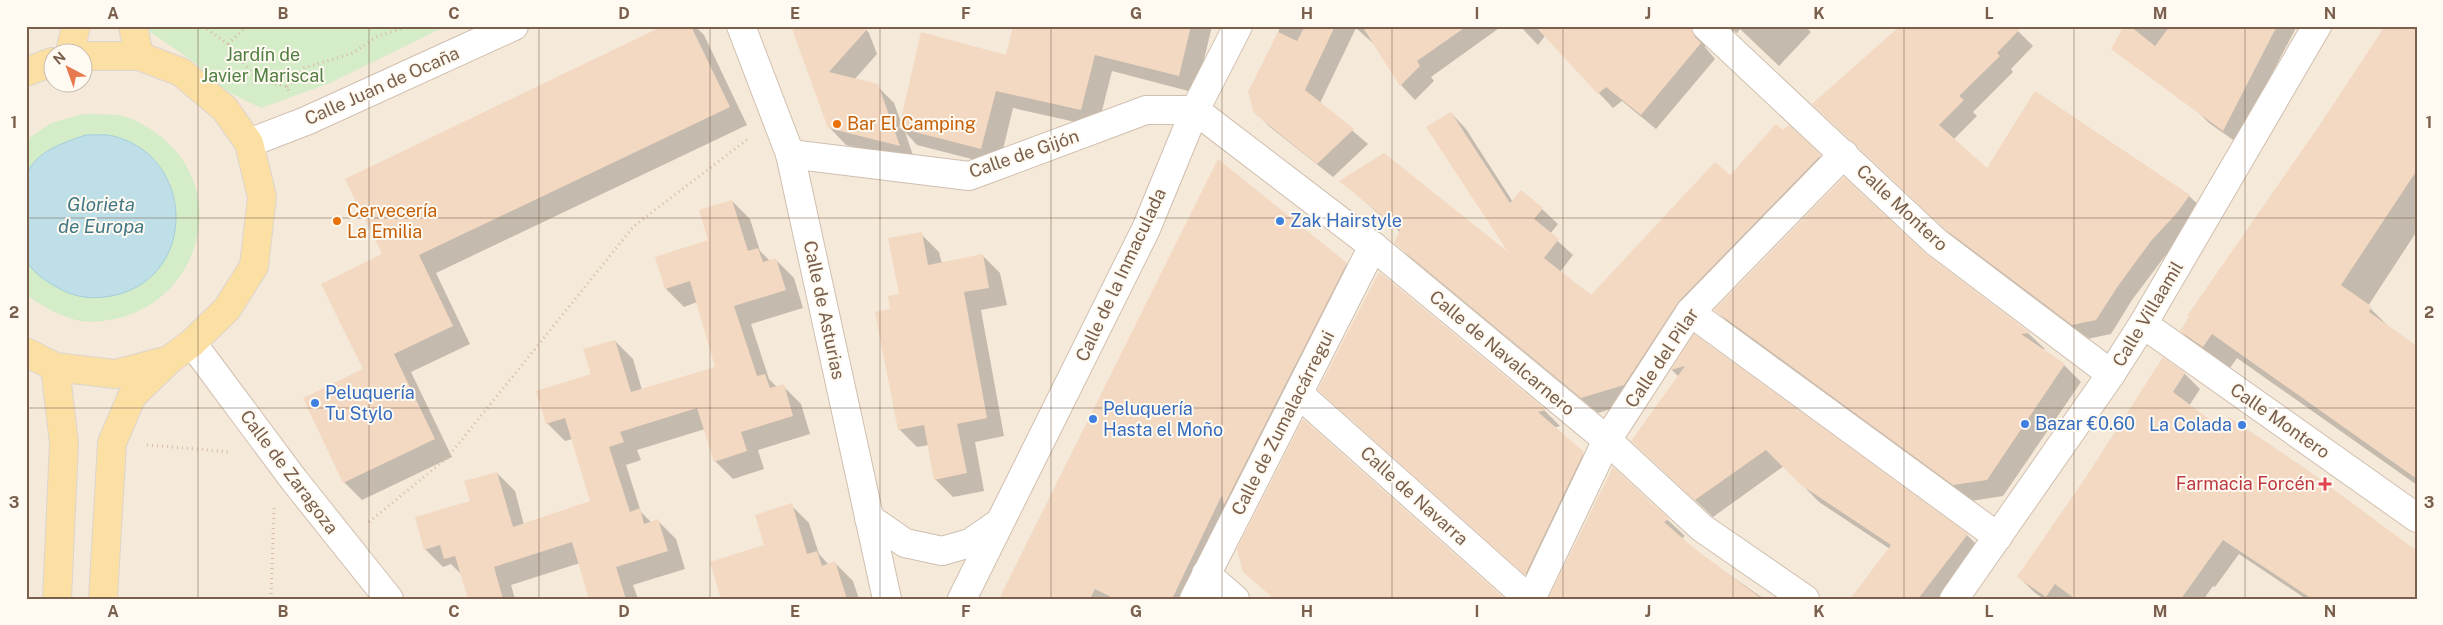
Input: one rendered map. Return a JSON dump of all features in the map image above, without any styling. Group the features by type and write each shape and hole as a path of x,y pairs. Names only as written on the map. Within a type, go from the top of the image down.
{"main road":[{"path":"72,42 76,26"},
{"path":"133,26 139,56"},
{"path":"92,56 139,56 180,72 225,109 249,143 262,198 254,266 227,309 192,343 169,360 132,396 112,443 103,599"},
{"path":"26,72 42,66"},
{"path":"26,352 55,367 115,374 169,360"},
{"path":"55,367 64,442 57,599"}],"street":[{"name":"Calle Juan de Ocaña","path":"249,143 306,121 514,26"},
{"name":"Calle de Asturias","path":"741,26 790,154 887,599"},
{"name":"Calle de la Inmaculada","path":"962,599 1146,229 1195,110 1238,26"},
{"name":"Calle Montero","path":"1706,26 1936,242 2111,374"},
{"name":"Calle Villaamil","path":"1962,596 1998,537 2144,324 2317,26"},
{"name":"Calle de Gijón","path":"790,154 969,176 1146,110 1195,110"},
{"name":"Calle de Navalcarnero","path":"1195,110 1373,246 1607,440 1702,528 1805,599"},
{"name":"Calle del Pilar","path":"1530,599 1607,440 1690,312 1844,154"},
{"name":"Calle de Zumalacárregui","path":"1194,599 1373,246"},
{"path":"1690,312 1998,537"},
{"name":"Calle Montero","path":"2144,324 2417,518"},
{"name":"Calle de Zaragoza","path":"192,343 275,455 389,599"},
{"name":"Calle de Navarra","path":"1299,394 1530,599"},
{"name":"Calle de la Inmaculada","path":"869,518 905,543 942,551 970,543 1000,522"},
{"path":"1206,574 1235,599"}],"path":[{"path":"203,26 228,44 256,79 287,87 306,121"},
{"path":"228,44 247,26"},
{"path":"287,87 304,68 353,52 378,36 409,26"},
{"path":"343,543 447,458 634,226 776,118"},
{"path":"112,443 275,455 271,599"}],"shaded area":[{"path":"26,26 2417,26 2417,599 26,599"}],"green space":[{"name":"Jardín de Javier Mariscal","path":"148,26 446,26 330,83 261,108 224,90 194,62 150,32"},
{"path":"83,114 118,115 131,119 151,129 167,142 185,164 196,188 199,213 197,239 188,263 173,284 154,302 129,315 111,320 87,322 59,314 26,295 26,260 28,264 171,184 157,162 137,146 37,160 26,175 26,140 51,123"}],"water":[{"name":"Glorieta de Europa","path":"86,135 113,136 140,148 160,166 172,190 176,216 173,241 162,265 143,283 116,295 103,297 83,297 70,294 37,274 26,260 25,201 27,174 31,166 44,153 60,144"}],"building":[{"path":"663,26 691,26 730,107 419,255 453,326 394,354 435,439 343,483 303,398 363,369 321,284 382,254 345,179"},
{"path":"791,26 870,26 829,72 878,84 900,146 828,128"},
{"path":"1013,26 1191,26 1179,76 1095,55 1081,110 996,91 981,149 899,128 921,32 1006,55"},
{"path":"1305,26 1335,26 1305,90 1354,129 1317,164 1254,113 1248,92 1278,32 1297,41"},
{"path":"1362,26 1467,26 1417,61 1420,66 1400,86"},
{"path":"1535,26 1691,26 1695,37 1701,43 1641,115 1606,87 1598,94"},
{"path":"1900,26 2023,26 1997,53 2000,56 1959,96 1964,100 1939,125 1987,168 2035,91 2190,195 2176,214 2151,241 2096,320 2072,325 1946,230 1812,104"},
{"path":"2124,26 2130,26 2155,46 2170,26 2277,26 2223,131 2111,49"},
{"path":"2385,26 2417,26 2417,170 2341,285 2371,306 2369,312 2417,346 2417,479 2212,334 2203,347 2180,331 2189,317 2187,316 2319,126"},
{"path":"1451,112 1510,203 1521,190 1543,208 1534,219 1559,239 1544,258 1591,295 1715,162 1730,175 1776,124 1783,130 1789,125 1821,155 1679,301 1624,385 1581,398 1394,243 1400,230 1339,181 1384,153 1508,252 1426,127"},
{"path":"1218,159 1347,263 1224,505 1222,495 1172,599 1115,599 1095,589 1090,599 999,599"},
{"path":"1844,177 1925,253 2030,333 2021,334 2065,364 1987,480 1953,485 1714,310"},
{"path":"732,200 748,251 758,248 763,262 776,258 786,290 734,306 757,376 765,374 770,388 784,384 793,416 741,432 747,451 714,462 697,408 620,432 624,442 609,447 630,512 640,508 644,524 658,519 668,551 616,567 626,599 589,599 572,542 494,567 503,599 468,599 455,556 444,559 440,545 424,550 415,517 470,501 464,481 497,472 513,527 590,501 565,418 546,424 536,391 591,374 583,349 615,340 631,392 715,367 690,281 665,289 655,257 708,240 699,210"},
{"path":"922,232 928,265 983,254 989,288 964,292 987,418 957,424 967,473 934,480 924,425 898,430 875,312 890,309 888,296 899,294 888,238"},
{"path":"1379,272 1546,410 1538,412 1584,452 1525,575 1318,390"},
{"path":"1694,334 1968,534 1918,599 1850,599 1891,545 1801,485 1766,450 1695,500 1631,441 1685,366 1671,370"},
{"path":"2163,357 2185,373 2173,392 2221,428 2229,417 2306,469 2417,551 2417,599 2312,599 2223,540 2181,599 2075,599 2055,584 2046,597 2017,577 2086,477"},
{"path":"1303,419 1505,599 1274,599 1243,572 1237,549"},
{"path":"1613,467 1669,519 1664,522 1695,549 1762,599 1548,599"},
{"path":"792,503 807,554 817,551 822,566 835,561 847,599 721,599 710,562 764,545 755,515"}],"place":[{"name":"Bar El Camping","path":"837,124"},
{"name":"Cervecería La Emilia","path":"337,221"},
{"name":"Zak Hairstyle","path":"1280,221"},
{"name":"Peluquería Tu Stylo","path":"315,403"},
{"name":"Peluquería Hasta el Moño","path":"1093,419"},
{"name":"Bazar €0.60","path":"2025,424"},
{"name":"La Colada","path":"2242,425"},
{"name":"Farmacia Forcén","path":"2325,484"}]}
